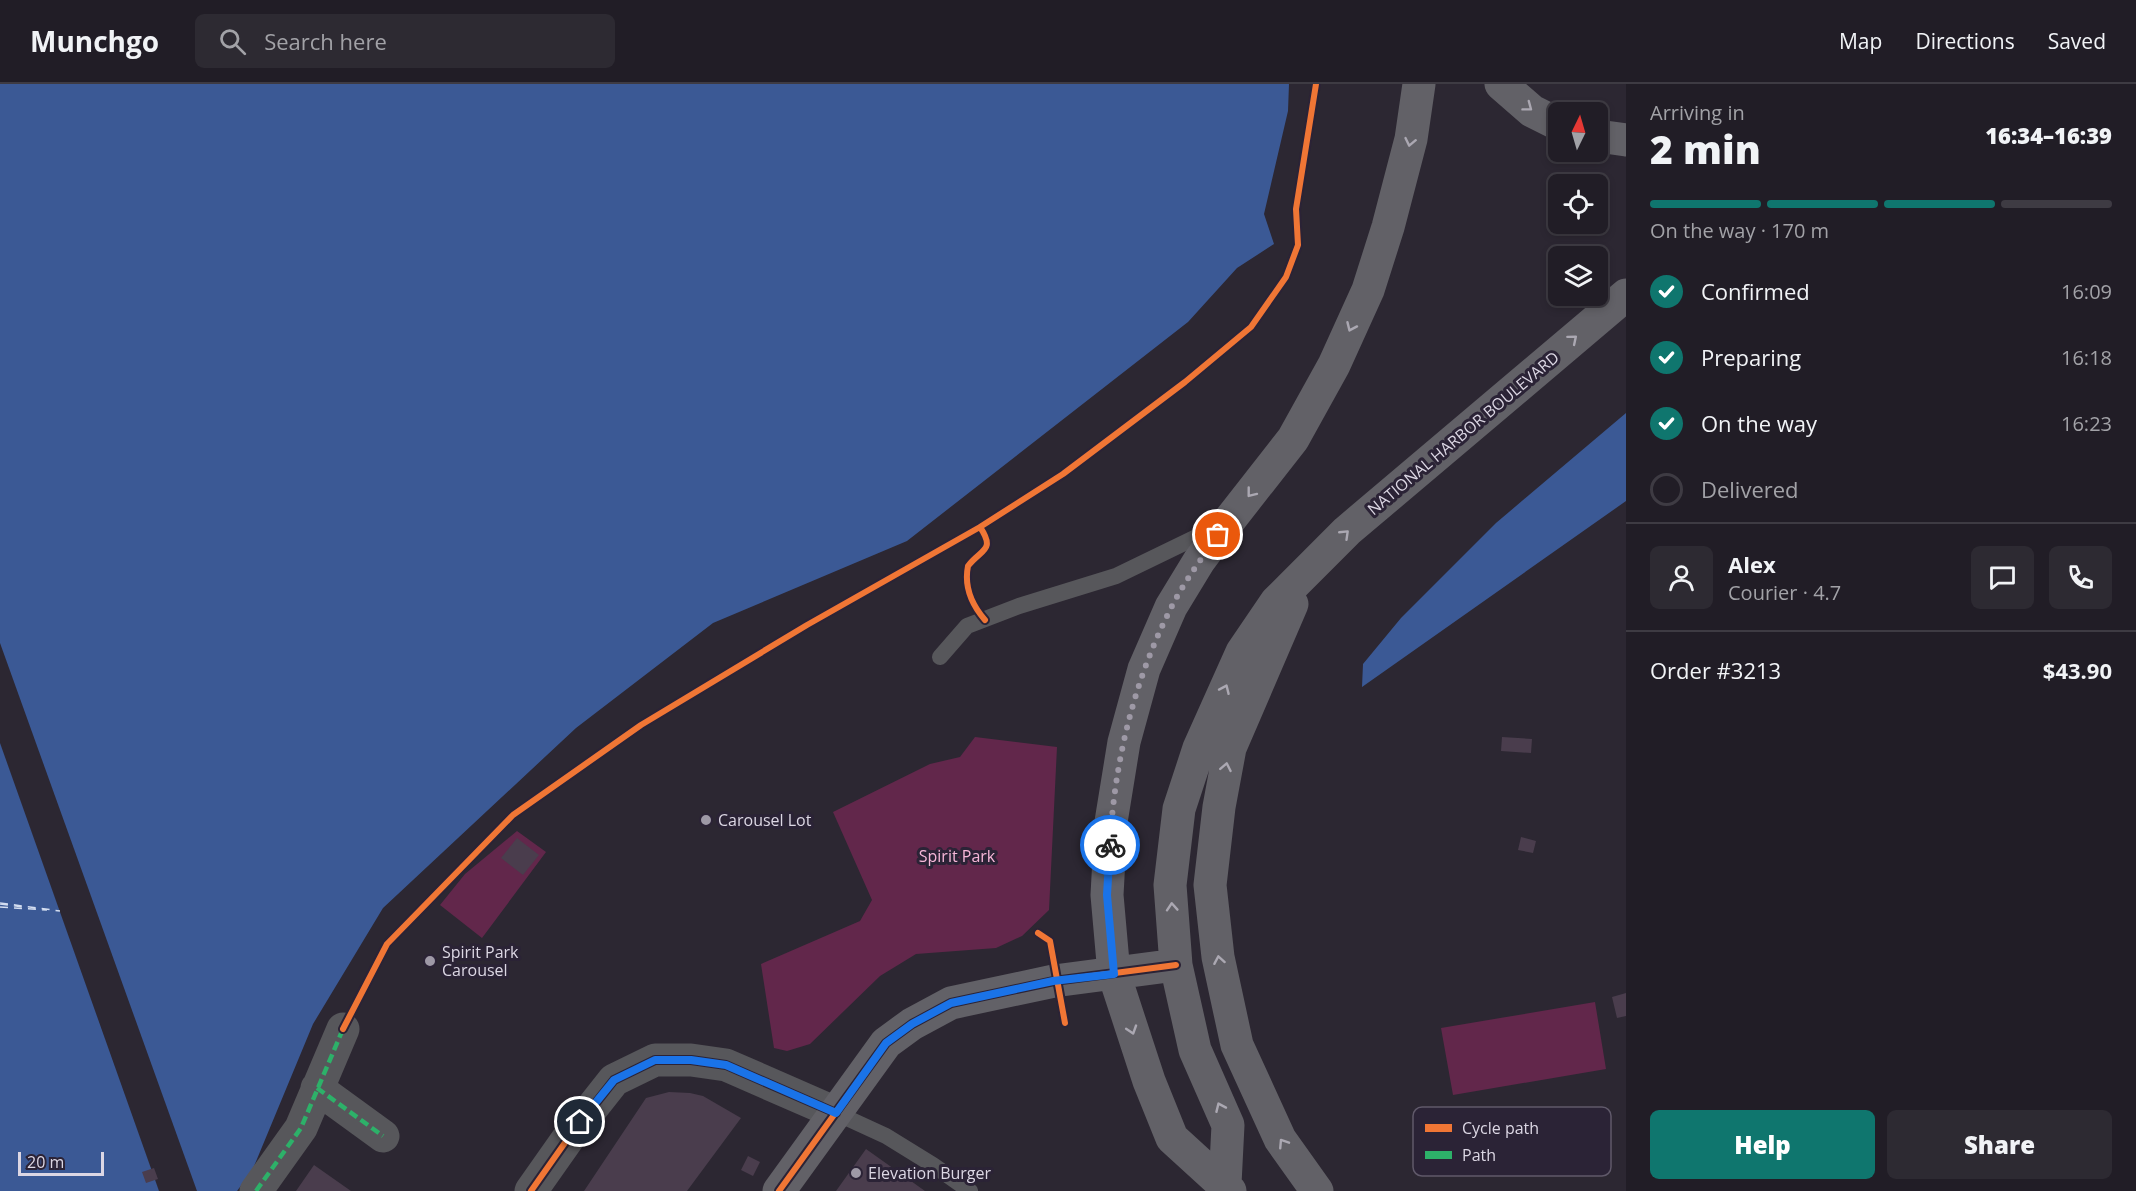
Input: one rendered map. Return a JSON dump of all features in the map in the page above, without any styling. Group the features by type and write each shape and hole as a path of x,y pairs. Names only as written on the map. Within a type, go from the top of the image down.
{"main road":[{"name":"NATIONAL HARBOR BOULEVARD","path":"1228,1188 1172,1138 1149,1081 1114,974 1107,895 1111,822 1124,742 1144,669 1171,607 1228,522 1293,439 1335,365 1368,290 1388,228 1411,139 1419,84"},
{"path":"1501,84 1532,111 1548,119"},
{"name":"NATIONAL HARBOR BOULEVARD","path":"1228,1188 1228,1125 1195,1050 1176,965 1170,885 1179,808 1198,748 1242,652 1276,602 1347,531 1626,294"},
{"name":"NATIONAL HARBOR BOULEVARD","path":"1304,576 1230,748 1219,807 1210,885 1218,957 1237,1046 1280,1139 1317,1191"},
{"path":"779,1191 886,1043 912,1024 951,1003 1053,981 1176,965"}],"street":[{"path":"256,1191 301,1128 343,1029"},
{"path":"531,1191 568,1137 614,1080 655,1060 691,1060 726,1065 836,1113"},
{"path":"317,1088 383,1136"}],"lane":[{"path":"940,657 967,626 1019,606 1116,576 1228,522"},
{"path":"836,1113 886,1136 970,1191"}],"green space":[{"name":"Spirit Park","path":"975,737 1057,747 1049,910 1022,936 996,948 916,954 880,976 810,1044 787,1051 774,1048 761,964 860,921 872,900 833,812 930,764 960,757"},
{"path":"517,831 546,852 482,938 440,905 465,874"},
{"path":"1595,1002 1606,1069 1453,1095 1441,1028"}],"water":[{"path":"0,84 1289,84 1288,111 1264,214 1274,244 1237,268 1188,322 907,541 713,623 576,728 383,908 313,1024 252,1171 237,1191 0,1191"},
{"path":"1626,413 1626,501 1362,687 1363,664 1401,618 1496,523"}],"pier":[{"path":"0,643 197,1191 159,1191 0,743"}],"building":[{"path":"1502,737 1532,739 1531,753 1501,751"},
{"path":"1521,837 1536,841 1533,853 1518,850"},
{"path":"517,838 539,855 523,875 501,858"},
{"path":"1626,993 1626,1016 1617,1018 1612,997"},
{"path":"669,1092 703,1096 741,1118 687,1191 584,1191 646,1098"},
{"path":"866,1149 925,1191 836,1191"},
{"path":"748,1156 760,1162 753,1176 741,1170"},
{"path":"314,1165 351,1191 296,1191"},
{"path":"154,1168 158,1179 146,1183 142,1172"}],"ferry route":[{"path":"0,903 60,911"},
{"path":"0,904 23,907"},
{"path":"0,907 47,910"}],"marked path":[{"path":"256,1191 301,1128 343,1029"},
{"path":"317,1088 383,1136"}],"cycle path":[{"path":"343,1029 387,944 513,815 641,725 807,625 980,527 1063,474 1185,382 1251,327 1286,277 1298,245 1296,209 1316,84"},
{"path":"980,527 987,545 968,566 967,581 973,602 985,620"},
{"path":"1038,933 1050,941 1065,1023"},
{"path":"779,1191 886,1043 912,1024 951,1003 1054,981 1176,965"},
{"path":"531,1191 569,1137 614,1080 655,1060 691,1060 726,1065 836,1113"}],"way so far":[{"path":"1110,845 1111,822 1124,742 1144,669 1171,607 1218,535"}],"place":[{"name":"Carousel Lot","path":"706,820"},
{"name":"Spirit Park Carousel","path":"430,961"},
{"name":"Elevation Burger","path":"856,1173"}],"route":[{"path":"580,1122 614,1080 655,1060 691,1060 726,1065 836,1113 886,1043 912,1024 951,1003 1053,981 1114,974 1107,895 1110,845"}]}
